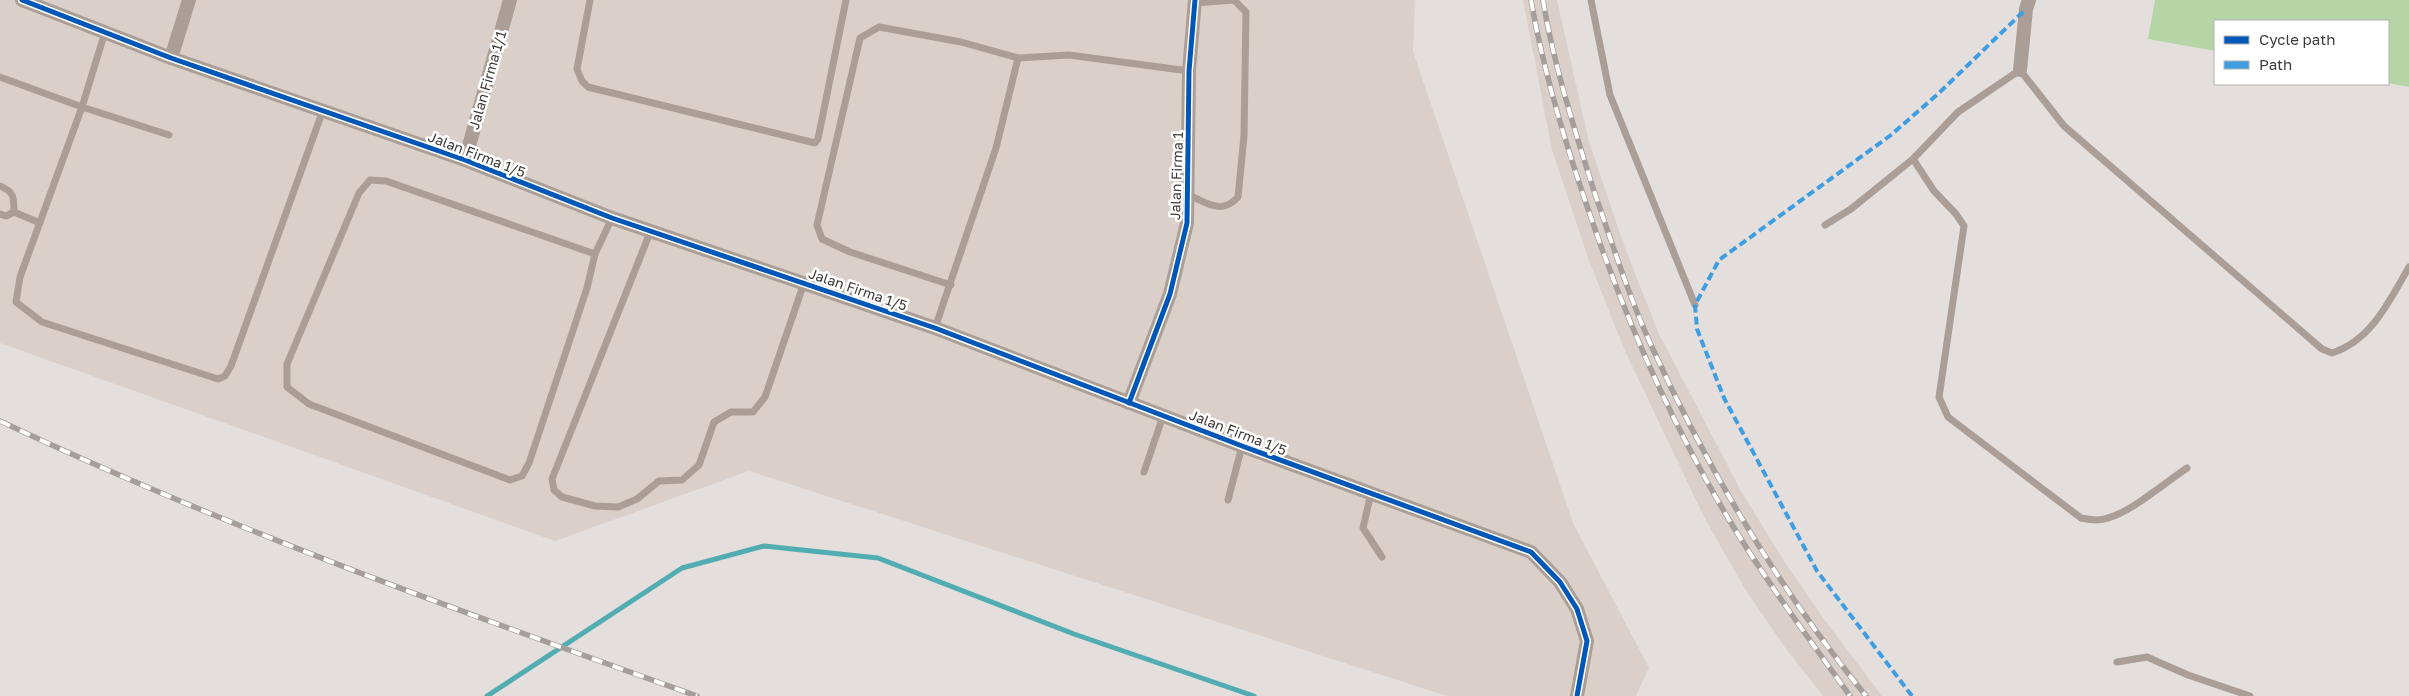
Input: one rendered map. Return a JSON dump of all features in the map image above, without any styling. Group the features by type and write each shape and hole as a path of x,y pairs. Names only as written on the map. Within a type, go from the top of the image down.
{"street":[{"name":"Jalan Firma 1/5","path":"22,0 170,58 465,160 612,218 935,328 1242,446 1531,552 1560,582 1577,609 1587,641 1577,696"},
{"path":"170,58 189,0"},
{"name":"Jalan Firma 1/1","path":"465,160 510,0"},
{"path":"2020,70 2026,9 2029,0"},
{"name":"Jalan Firma 1","path":"1129,403 1170,294 1187,223 1189,195 1189,71 1195,2"}],"lane":[{"path":"590,0 577,69 582,81 588,87 815,143 818,140 846,0"},
{"path":"1189,195 1216,208 1232,205 1238,197 1244,136 1246,12 1234,0 1195,2"},
{"path":"1591,0 1610,96 1695,306"},
{"path":"951,285 850,252 822,239 817,225 860,38 879,28 961,42 1018,58 1069,55 1189,71"},
{"path":"105,32 82,107 20,277 16,302 42,322 218,379 225,376 231,366 323,110"},
{"path":"935,328 996,148 1018,58"},
{"path":"1825,225 1851,209 1913,159 1958,112 2020,70 2064,126 2322,349 2332,353 2356,342 2382,314 2409,267"},
{"path":"0,77 82,107 169,135"},
{"path":"1913,159 1934,191 1956,214 1964,226 1939,397 1948,417 2081,518 2092,520 2108,518 2120,513 2187,468"},
{"path":"595,254 386,182 370,180 359,193 287,364 287,386 309,404 510,480 522,476 529,463 587,288 595,254 612,218"},
{"path":"0,186 10,190 14,196 14,212"},
{"path":"0,214 6,216 14,212 40,223"},
{"path":"651,230 552,479 554,490 562,497 595,506 618,507 638,499 659,481 682,480 699,465 714,422 731,412 754,412 765,397 804,282"},
{"path":"1144,472 1163,416"},
{"path":"1228,500 1242,446"},
{"path":"1371,494 1363,528 1382,557"},
{"path":"2117,662 2147,658 2188,675 2250,696"}],"shaded area":[{"path":"0,0 1415,0 1413,51 1573,523 1649,668 1636,696 1447,696 749,471 555,541 0,343"},
{"path":"1523,0 1557,0 1589,142 1625,248 1659,334 1741,491 1784,561 1824,619 1882,696 1823,696 1786,649 1745,589 1704,517 1625,351 1588,258 1552,150"}],"green space":[{"path":"2155,0 2409,0 2409,87 2389,83 2389,20 2214,20 2214,51 2148,39"}],"waterway":[{"path":"487,696 682,568 764,546 878,558 1074,634 1254,696"}],"railway":[{"path":"1531,0 1548,78 1570,155 1601,246 1631,325 1648,363 1684,439 1725,513 1770,583 1850,696"},
{"path":"1543,0 1558,71 1571,118 1620,267 1651,345 1696,438 1747,527 1804,614 1866,696"},
{"path":"0,421 85,460 258,533 521,633 697,696"}],"marked path":[{"path":"1912,696 1817,571 1724,398 1697,329 1695,305 1719,260 1891,135 1939,93 2026,9"}],"cycle path":[{"path":"22,0 171,58 465,160 612,218 935,328 1242,446 1531,552 1560,582 1577,609 1587,641 1577,696"},
{"path":"1129,403 1170,294 1187,223 1189,71 1195,0"}]}
